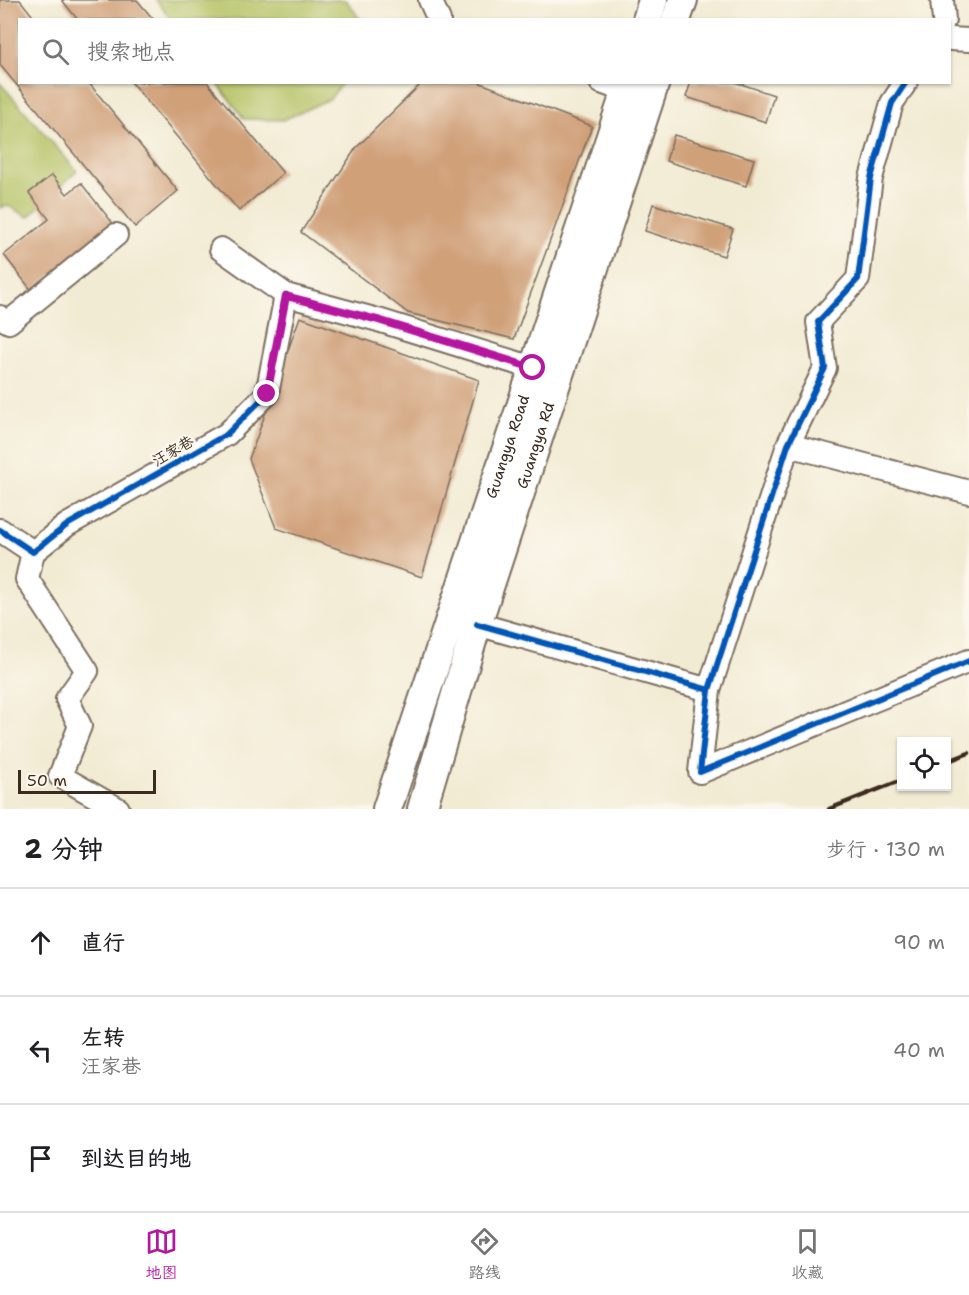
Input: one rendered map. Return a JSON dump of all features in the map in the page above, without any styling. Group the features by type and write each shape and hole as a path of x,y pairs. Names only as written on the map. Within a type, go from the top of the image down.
{"main road":[{"path":"648,18 653,0"},
{"path":"677,18 683,0"},
{"name":"Guangya Rd","path":"422,809 477,624 655,84"},
{"name":"Guangya Road","path":"387,809 533,368 619,85"}],"street":[{"path":"430,0 439,18"},
{"path":"942,0 944,18"},
{"path":"951,39 969,39"},
{"path":"905,84 892,103 871,178 858,279 818,322 825,368 788,445 709,690 700,772 969,661"},
{"path":"0,317 9,322 116,235"},
{"path":"221,249 286,296 378,320 533,368"},
{"name":"汪家巷","path":"33,552 67,525 227,434 267,394 286,296"},
{"path":"788,445 969,492"},
{"path":"0,530 33,552 27,579 87,670 67,699 80,726 60,776 118,809"},
{"path":"477,624 709,690"}],"green space":[{"path":"156,0 346,0 359,18 170,18"},
{"path":"0,83 77,171 28,217 7,205 0,208"},
{"path":"218,84 341,84 330,99 283,120 244,119"}],"building":[{"path":"0,0 20,0 34,18 18,18 18,84 90,84 178,191 135,227 0,65"},
{"path":"62,0 137,0 152,18 76,18"},
{"path":"133,84 209,84 283,173 239,211"},
{"path":"421,84 483,84 592,126 514,339 408,313 301,232 356,148"},
{"path":"690,84 741,84 774,95 766,122 686,97"},
{"path":"674,135 754,159 746,186 666,161"},
{"path":"52,175 67,194 81,183 115,226 32,291 4,255 49,219 29,193"},
{"path":"653,204 733,229 724,256 645,231"},
{"path":"300,317 479,380 422,577 276,528 249,459"}],"railway":[{"path":"951,760 969,753"},
{"path":"829,809 897,782"}],"cycle path":[{"path":"709,690 788,445 825,368 818,322 858,279 871,178 892,103 905,84"},
{"path":"0,530 33,552 67,525 227,434 267,394 286,295"},
{"path":"477,624 709,690 700,772 969,661"}],"route":[{"path":"267,394 286,296 378,320 533,368"}]}
